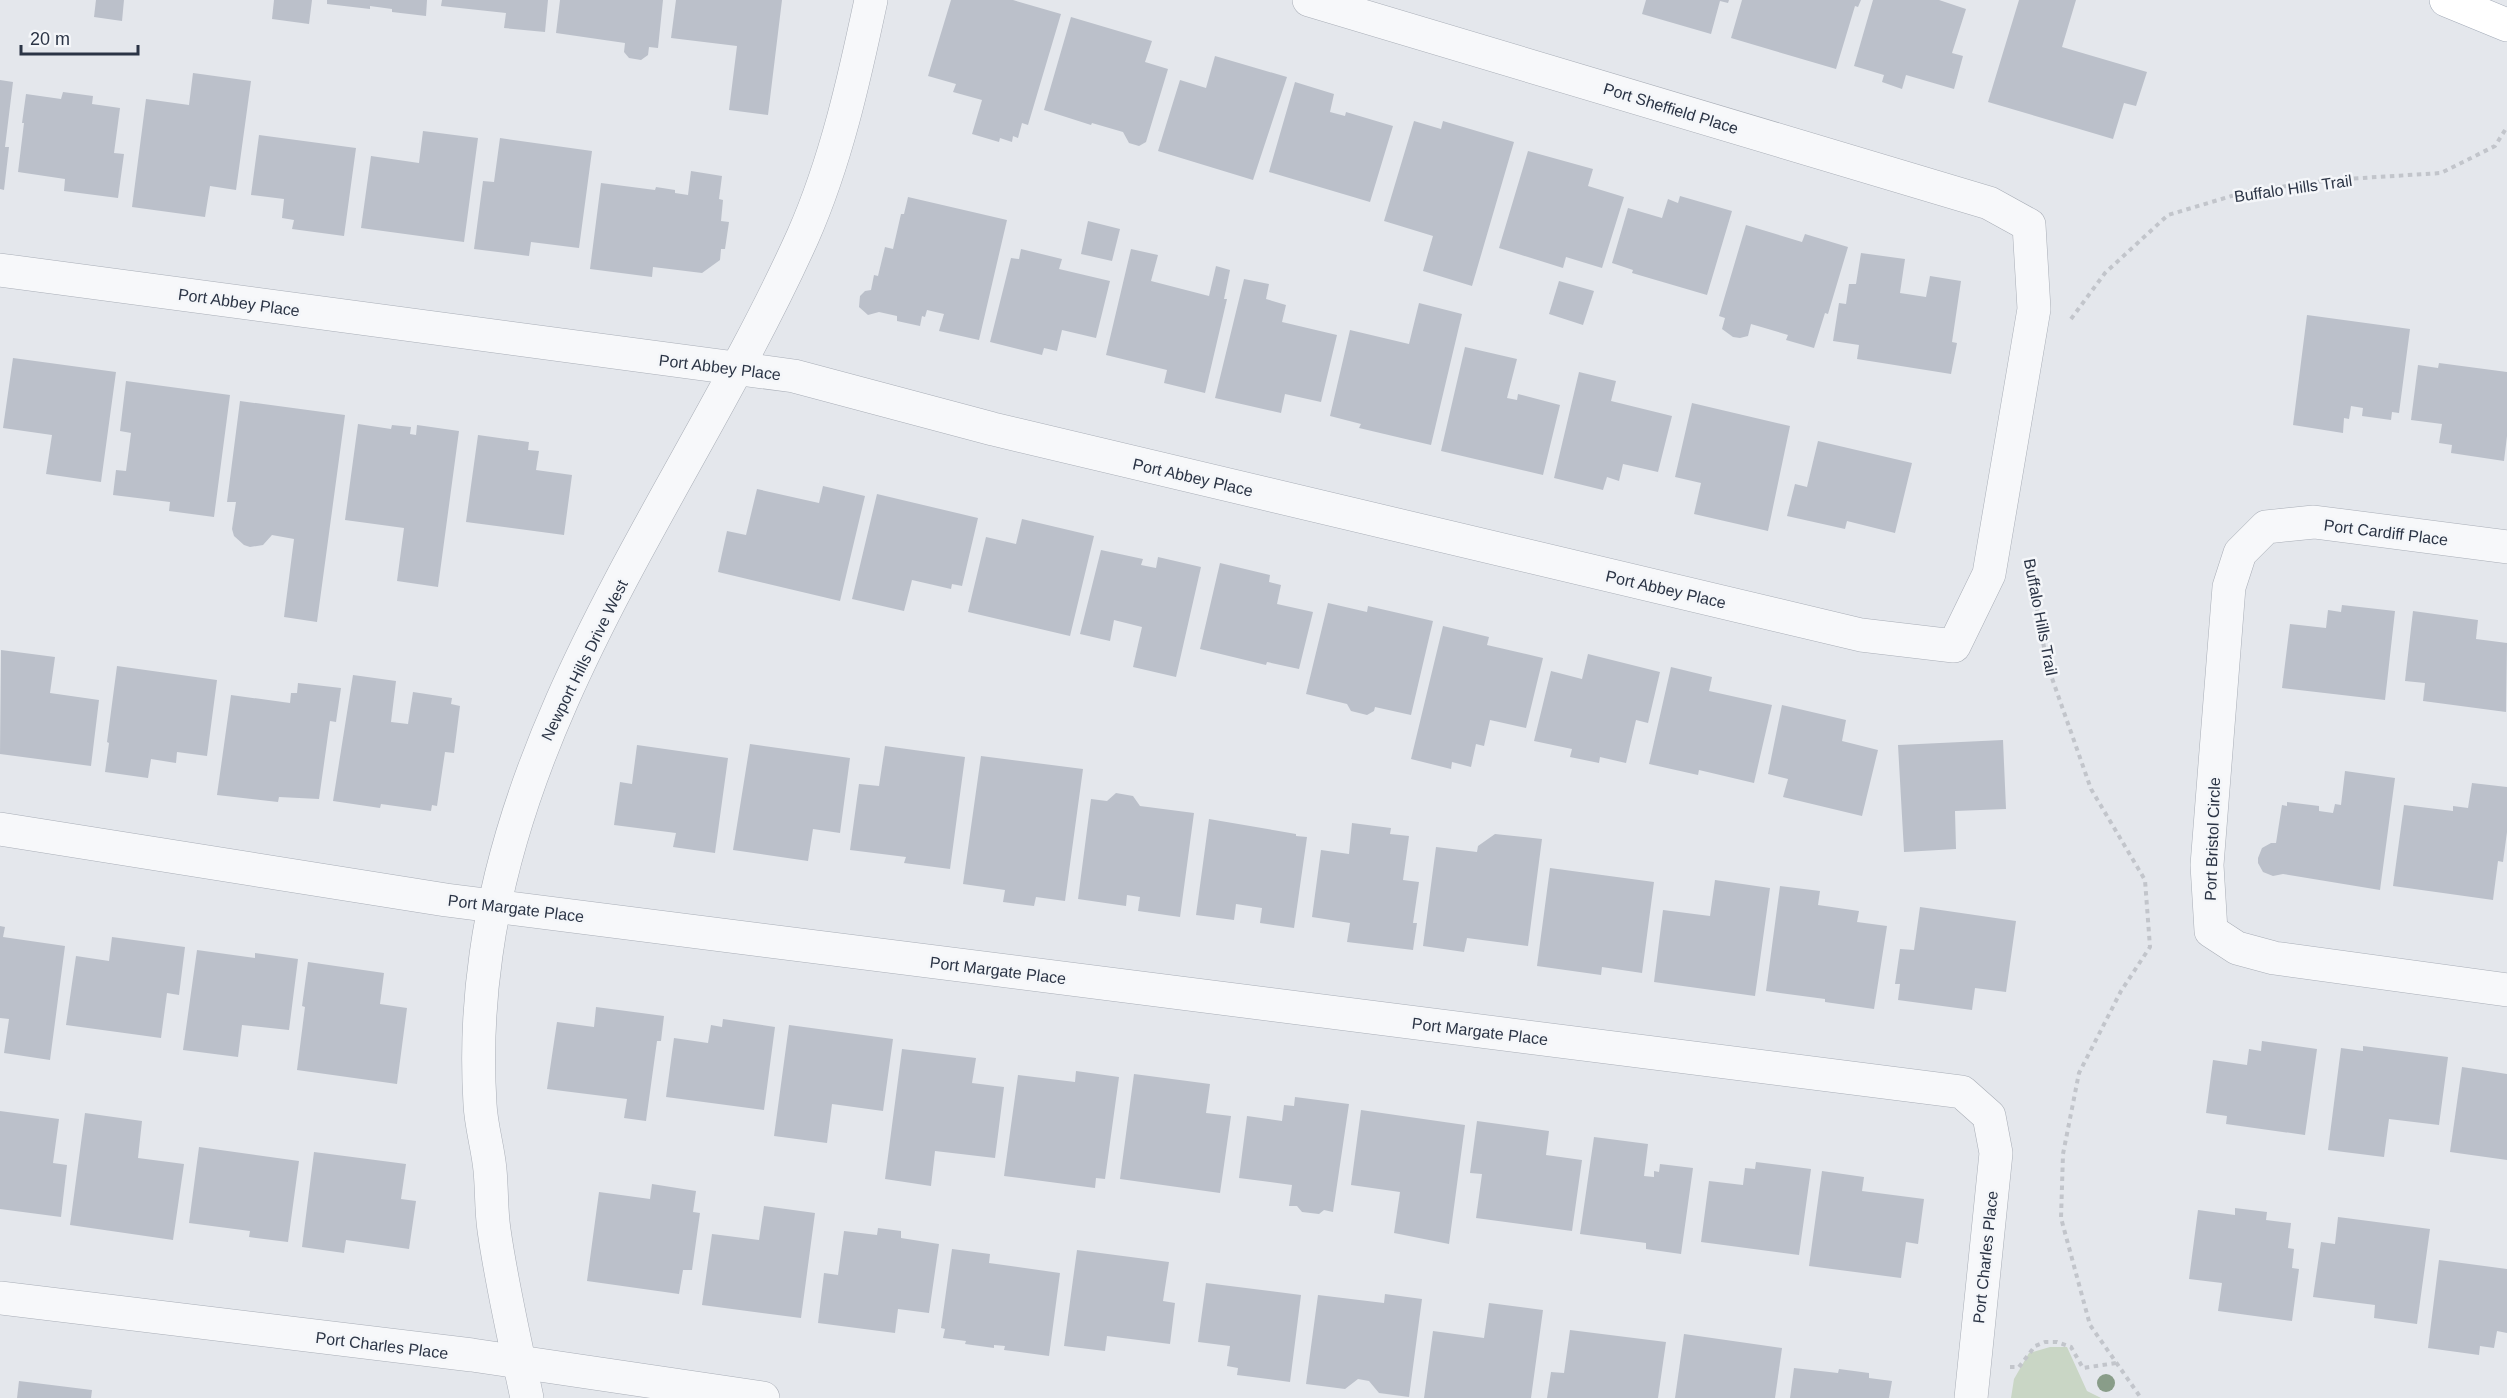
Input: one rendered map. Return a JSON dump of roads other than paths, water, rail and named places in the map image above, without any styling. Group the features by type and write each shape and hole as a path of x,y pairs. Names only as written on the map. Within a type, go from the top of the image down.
{"main road":[{"path":"2446,0 2507,25"}],"street":[{"name":"Newport Hills Drive West","path":"527,1398 493,1226 490,1169 480,1106 480,1003 486,953 504,860 521,800 553,720 590,643 736,369 814,210 855,77 871,0"},
{"name":"Port Sheffield Place","path":"1309,0 1989,203 2029,225"},
{"name":"Port Abbey Place","path":"0,270 794,376 993,429 1861,635 1954,646 1989,574 2034,309 2029,225"},
{"name":"Port Cardiff Place","path":"2266,527 2314,522 2507,547"},
{"name":"Port Bristol Circle","path":"2266,527 2240,553 2229,587 2207,865 2211,931 2237,948 2274,958 2507,990"},
{"name":"Port Margate Place","path":"0,829 495,906 1962,1092 1989,1116"},
{"name":"Port Charles Place","path":"1971,1398 1996,1153 1989,1116"},
{"name":"Port Charles Place","path":"0,1298 472,1355 763,1398"}]}
